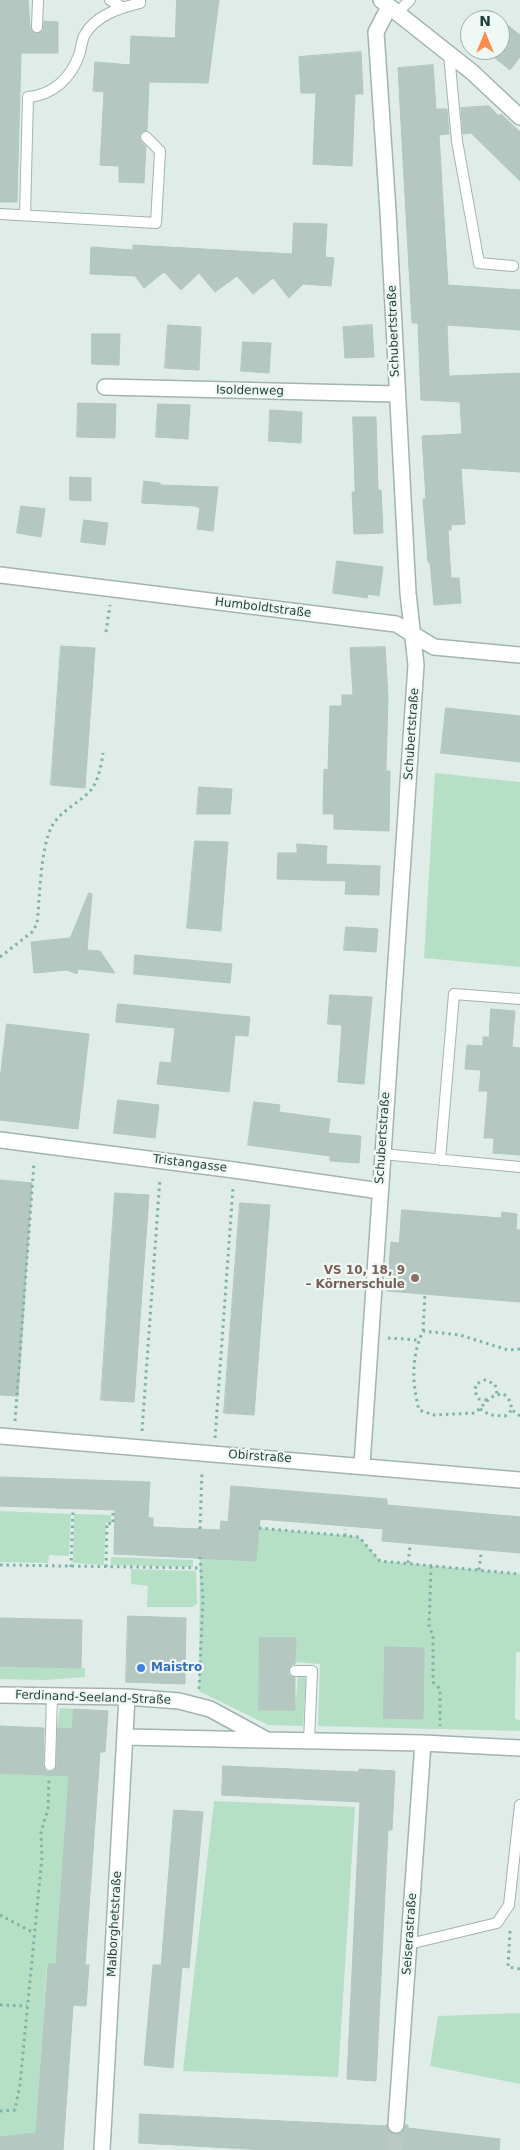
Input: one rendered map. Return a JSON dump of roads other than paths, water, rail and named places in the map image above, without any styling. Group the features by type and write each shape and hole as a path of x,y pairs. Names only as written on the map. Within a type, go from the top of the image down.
{"street":[{"path":"389,7 472,72 520,117"},
{"name":"Schubertstraße","path":"362,1465 416,665 408,593 401,448 396,394 388,211 376,32 389,7"},
{"name":"Isoldenweg","path":"105,387 396,394"},
{"name":"Humboldtstraße","path":"0,575 396,624 434,647 520,654"},
{"name":"Tristangasse","path":"0,1140 161,1160 380,1191"},
{"name":"Obirstraße","path":"7,1436 520,1480"},
{"name":"Ferdinand-Seeland-Straße","path":"0,1695 127,1697 179,1701 210,1709 267,1740"},
{"name":"Malborghetstraße","path":"102,2150 127,1697"},
{"name":"Ferdinand-Seeland-Straße","path":"126,1737 423,1743 520,1748"},
{"name":"Seiserastraße","path":"396,2125 423,1743"}],"lane":[{"path":"37,27 38,0"},
{"path":"110,0 122,7"},
{"path":"25,215 28,97 40,96 56,88 72,72 84,35 100,18 122,7 140,3 140,0"},
{"path":"389,7 410,0"},
{"path":"449,54 457,141 479,263 513,266"},
{"path":"0,214 156,223 160,151 146,137"},
{"path":"440,1160 454,994 520,999"},
{"path":"382,1154 520,1168"},
{"path":"296,1671 312,1671 310,1741"},
{"path":"50,1765 52,1696"},
{"path":"409,1944 497,1922 509,1905 520,1805"}],"tunnel":[{"path":"395,2150 396,2125"}],"place":[{"name":"VS 10, 18, 9 – Körnerschule","path":"415,1278"},
{"name":"Maistro","path":"141,1668"}]}
